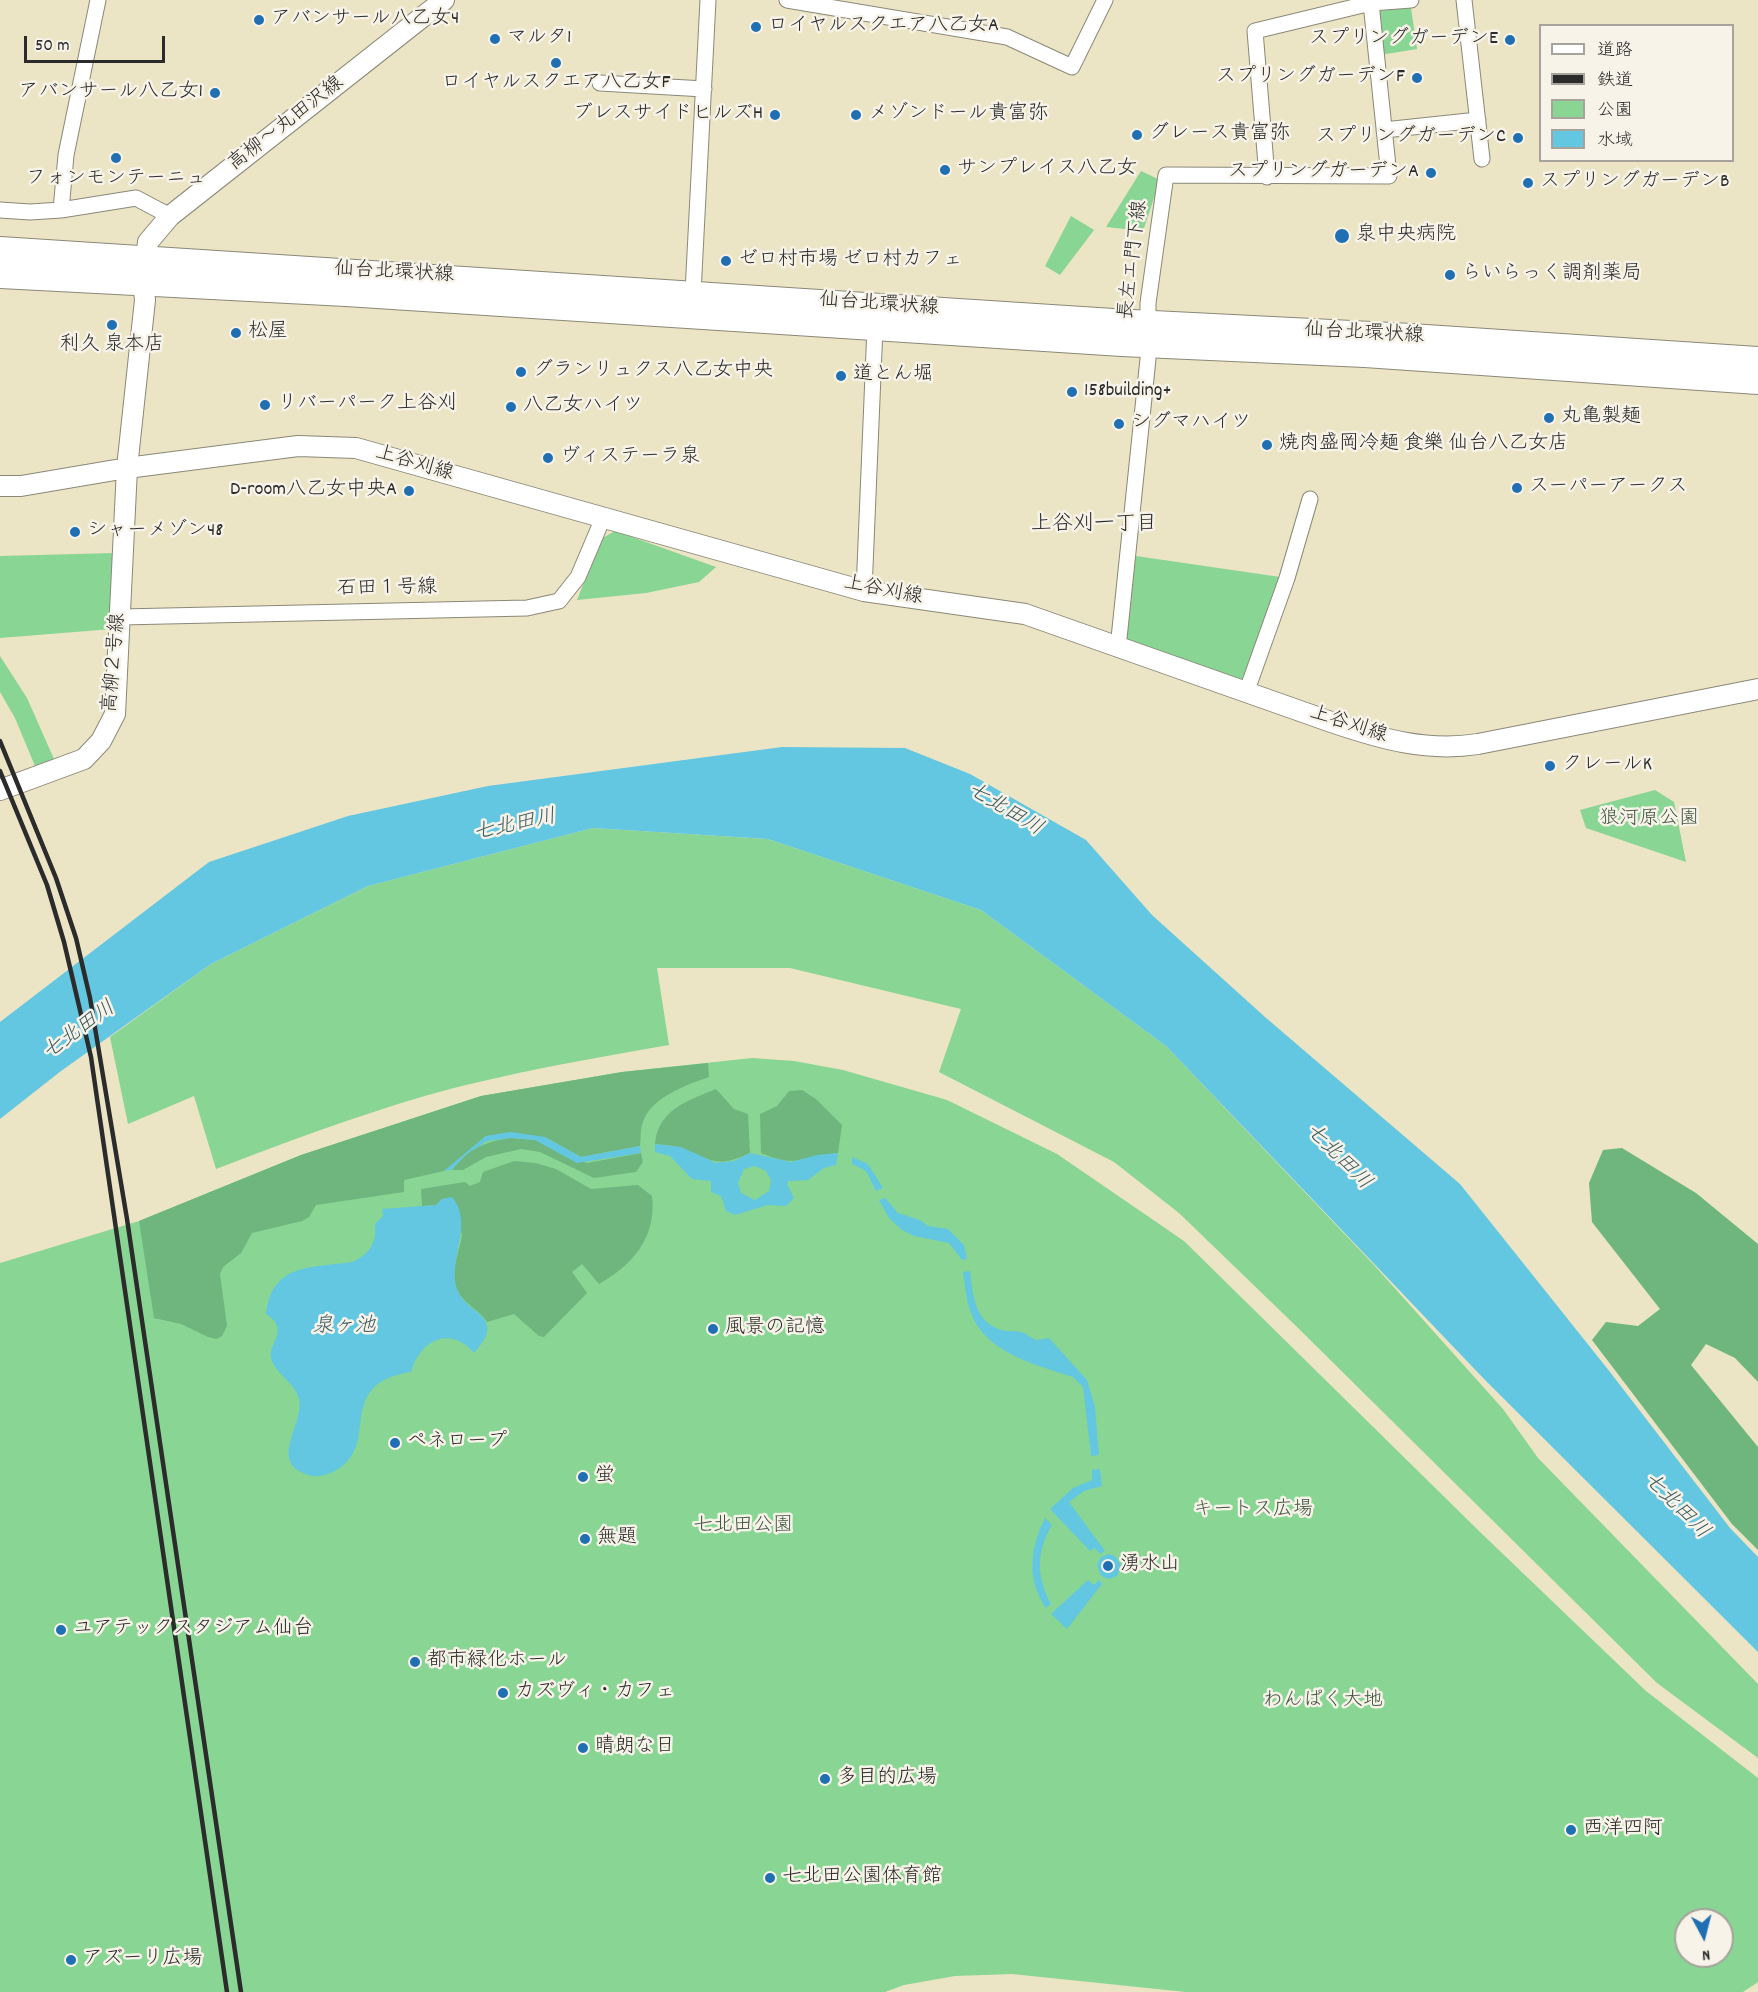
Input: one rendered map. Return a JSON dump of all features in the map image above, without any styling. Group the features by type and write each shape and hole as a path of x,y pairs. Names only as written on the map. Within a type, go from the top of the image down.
{"main road":[{"name":"仙台北環状線","path":"0,250 144,271 875,327 1147,334 1411,337 1758,360"},
{"name":"仙台北環状線","path":"0,275 144,271 693,293 1365,354 1758,381"}],"street":[{"path":"62,210 66,155 98,0"},
{"name":"高柳～丸田沢線","path":"144,271 148,242 170,216 444,0"},
{"path":"693,293 708,0"},
{"path":"787,0 1007,37 1072,67 1105,0"},
{"path":"1267,177 1255,31 1371,3 1411,0"},
{"path":"1464,0 1482,159"},
{"name":"長左エ門下線","path":"1147,334 1148,303 1166,175 1389,176 1371,3"},
{"path":"600,83 704,89"},
{"path":"1384,130 1478,120"},
{"path":"0,210 30,212 62,210 136,198 170,216"},
{"name":"高柳２号線","path":"0,790 84,759 101,741 115,714 127,468 145,300 144,271"},
{"path":"864,591 875,327"},
{"path":"1118,648 1148,359 1147,334"},
{"name":"上谷刈線","path":"0,486 21,486 127,468 298,446 356,448 864,591 1025,614 1379,738 1443,748 1523,735 1758,689"},
{"path":"1246,693 1287,578 1310,499"},
{"name":"石田１号線","path":"121,616 527,608 559,601 578,578 603,518"}],"green space":[{"path":"1411,8 1417,49 1380,55 1376,11"},
{"path":"1141,171 1160,180 1143,231 1106,227"},
{"path":"1071,216 1094,230 1060,275 1045,266"},
{"path":"615,531 716,567 699,582 646,593 577,600 601,539"},
{"path":"115,553 112,629 0,638 0,556"},
{"path":"1136,556 1287,578 1245,685 1118,648"},
{"path":"0,656 27,698 54,759 35,766 15,718 0,692"},
{"name":"狼河原公園","path":"1655,790 1674,802 1686,862 1586,828 1580,810"},
{"path":"593,828 768,839 981,910 1166,1046 1374,1265 1503,1409 1538,1458 1758,1684 1758,1758 1657,1683 1179,1213 1114,1162 939,1072 961,1009 790,968 657,968 669,1045 518,1073 428,1095 321,1130 216,1169 194,1096 128,1124 110,1037 211,964 368,886"},
{"name":"七北田公園","path":"752,1058 794,1061 843,1070 947,1100 1057,1154 1184,1241 1480,1532 1646,1691 1758,1778 1758,1982 1743,1992 1186,1992 1012,1974 955,1976 904,1985 885,1992 0,1992 0,1263 139,1221 301,1155 481,1096 622,1072"},
{"path":"708,1063 709,1077 671,1093 647,1113 641,1128 640,1146 581,1157 545,1137 486,1136 444,1171 404,1180 404,1192 316,1205 309,1217 302,1221 252,1233 241,1253 223,1267 220,1274 227,1326 222,1336 216,1339 208,1337 181,1324 154,1318 139,1221 301,1155 481,1096 622,1072"},
{"path":"716,1089 734,1109 748,1114 750,1153 739,1158 716,1161 681,1148 655,1144 657,1132 668,1114 685,1102"},
{"path":"802,1090 816,1099 842,1125 838,1153 792,1161 773,1158 761,1153 760,1114 777,1106 789,1091"},
{"path":"511,1138 535,1140 587,1163 641,1153 643,1162 636,1172 594,1178 540,1152 521,1149 486,1157 463,1170 452,1170 470,1151 494,1141"},
{"path":"1622,1148 1696,1193 1758,1244 1758,1382 1735,1358 1706,1344 1691,1365 1758,1447 1758,1550 1732,1524 1592,1340 1606,1322 1638,1326 1660,1309 1592,1222 1589,1183 1603,1150"},
{"path":"514,1161 535,1163 556,1169 591,1189 638,1185 652,1196 653,1211 650,1225 640,1249 622,1268 599,1284 582,1264 572,1272 587,1293 544,1337 539,1336 514,1314 487,1322 463,1299 456,1287 454,1272 462,1234 442,1199 436,1205 422,1206 421,1189 465,1182 470,1186 480,1182 483,1172"}],"water":[{"name":"七北田川","path":"782,747 905,748 970,774 1086,840 1152,915 1265,1017 1460,1184 1610,1372 1730,1528 1758,1557 1758,1652 1486,1381 1166,1046 981,910 768,839 593,828 368,886 211,964 61,1071 0,1119 0,1022 209,862 348,816 488,786"},
{"path":"510,1132 545,1137 581,1157 640,1146 641,1153 577,1163 535,1140 511,1138 487,1141 467,1154 451,1170 444,1171 486,1136"},
{"path":"655,1144 681,1147 716,1163 734,1161 750,1153 791,1162 817,1155 838,1153 836,1165 824,1168 808,1180 788,1181 787,1184 794,1198 786,1206 768,1205 735,1215 726,1211 721,1196 711,1192 711,1181 692,1179 670,1156 655,1152","holes":["755,1166 766,1171 771,1180 769,1191 755,1200 741,1193 738,1183 744,1169"]},
{"path":"852,1157 868,1164 883,1188 876,1191 866,1171 852,1164"},
{"name":"泉ヶ池","path":"452,1197 461,1218 455,1275 456,1286 467,1304 482,1316 486,1323 488,1330 484,1340 474,1353 465,1344 446,1338 429,1345 415,1361 411,1372 387,1379 373,1389 365,1402 356,1446 349,1460 335,1471 322,1476 313,1476 299,1471 291,1463 289,1454 299,1399 294,1388 276,1369 271,1358 278,1331 277,1325 266,1314 276,1285 296,1271 352,1262 363,1256 371,1248 375,1237 375,1224 383,1216 382,1209 436,1205 442,1199"},
{"path":"885,1198 898,1213 920,1220 928,1226 948,1229 964,1245 967,1259 962,1260 949,1243 914,1236 902,1230 889,1218 879,1200"},
{"path":"970,1271 976,1306 985,1320 1001,1330 1022,1332 1036,1340 1049,1338 1087,1380 1095,1407 1099,1455 1091,1456 1083,1387 1073,1377 1014,1356 988,1338 978,1327 968,1303 963,1272"},
{"path":"1100,1469 1102,1486 1084,1491 1069,1502 1105,1551 1100,1554 1095,1548 1090,1551 1050,1509 1073,1488 1092,1480 1092,1470"},
{"path":"1045,1518 1052,1525 1043,1545 1040,1564 1043,1584 1051,1604 1046,1608 1035,1586 1032,1563 1036,1541"},
{"path":"1108,1554 1115,1556 1121,1565 1117,1576 1109,1579 1101,1576 1097,1565 1101,1557"},
{"path":"1088,1580 1094,1585 1099,1580 1102,1584 1067,1629 1051,1614"}],"railway":[{"path":"0,741 56,878 76,938 90,998 127,1219 241,1992"},
{"path":"0,771 47,885 64,942 91,1057 227,1992"}],"place":[{"name":"アバンサール八乙女4","path":"259,20"},
{"name":"ロイヤルスクエア八乙女A","path":"756,27"},
{"name":"マルタ1","path":"495,39"},
{"name":"スプリングガーデンE","path":"1510,40"},
{"name":"ロイヤルスクエア八乙女F","path":"556,63"},
{"name":"スプリングガーデンF","path":"1417,78"},
{"name":"アバンサール八乙女1","path":"215,93"},
{"name":"ブレスサイドヒルズH","path":"775,115"},
{"name":"メゾンドール貴富弥","path":"856,115"},
{"name":"グレース貴富弥","path":"1137,135"},
{"name":"スプリングガーデンC","path":"1518,138"},
{"name":"フォンモンテーニュ","path":"116,158"},
{"name":"サンプレイス八乙女","path":"945,170"},
{"name":"スプリングガーデンA","path":"1431,173"},
{"name":"スプリングガーデンB","path":"1528,183"},
{"name":"泉中央病院","path":"1342,236"},
{"name":"ゼロ村市場 ゼロ村カフェ","path":"726,261"},
{"name":"らいらっく調剤薬局","path":"1450,275"},
{"name":"利久 泉本店","path":"112,325"},
{"name":"松屋","path":"236,333"},
{"name":"グランリュクス八乙女中央","path":"521,372"},
{"name":"道とん堀","path":"841,376"},
{"name":"158building+","path":"1072,392"},
{"name":"リバーパーク上谷刈","path":"265,405"},
{"name":"八乙女ハイツ","path":"511,407"},
{"name":"丸亀製麺","path":"1549,418"},
{"name":"シグマハイツ","path":"1119,424"},
{"name":"焼肉盛岡冷麺 食樂 仙台八乙女店","path":"1267,445"},
{"name":"ヴィステーラ泉","path":"548,458"},
{"name":"スーパーアークス","path":"1517,488"},
{"name":"D-room八乙女中央A","path":"409,491"},
{"name":"シャーメゾン48","path":"75,532"},
{"name":"クレールK","path":"1550,766"},
{"name":"風景の記憶","path":"713,1329"},
{"name":"ペネロープ","path":"395,1443"},
{"name":"蛍","path":"583,1477"},
{"name":"無題","path":"585,1539"},
{"name":"湧水山","path":"1108,1566"},
{"name":"ユアテックスタジアム仙台","path":"61,1630"},
{"name":"都市緑化ホール","path":"415,1662"},
{"name":"カズヴィ・カフェ","path":"503,1693"},
{"name":"晴朗な日","path":"583,1748"},
{"name":"多目的広場","path":"825,1779"},
{"name":"西洋四阿","path":"1571,1830"},
{"name":"七北田公園体育館","path":"770,1878"},
{"name":"アズーリ広場","path":"71,1960"}],"district":[{"name":"上谷刈一丁目","path":"1094,526"}],"park label":[{"name":"キートス広場","path":"1253,1511"},
{"name":"わんぱく大地","path":"1323,1702"}]}
